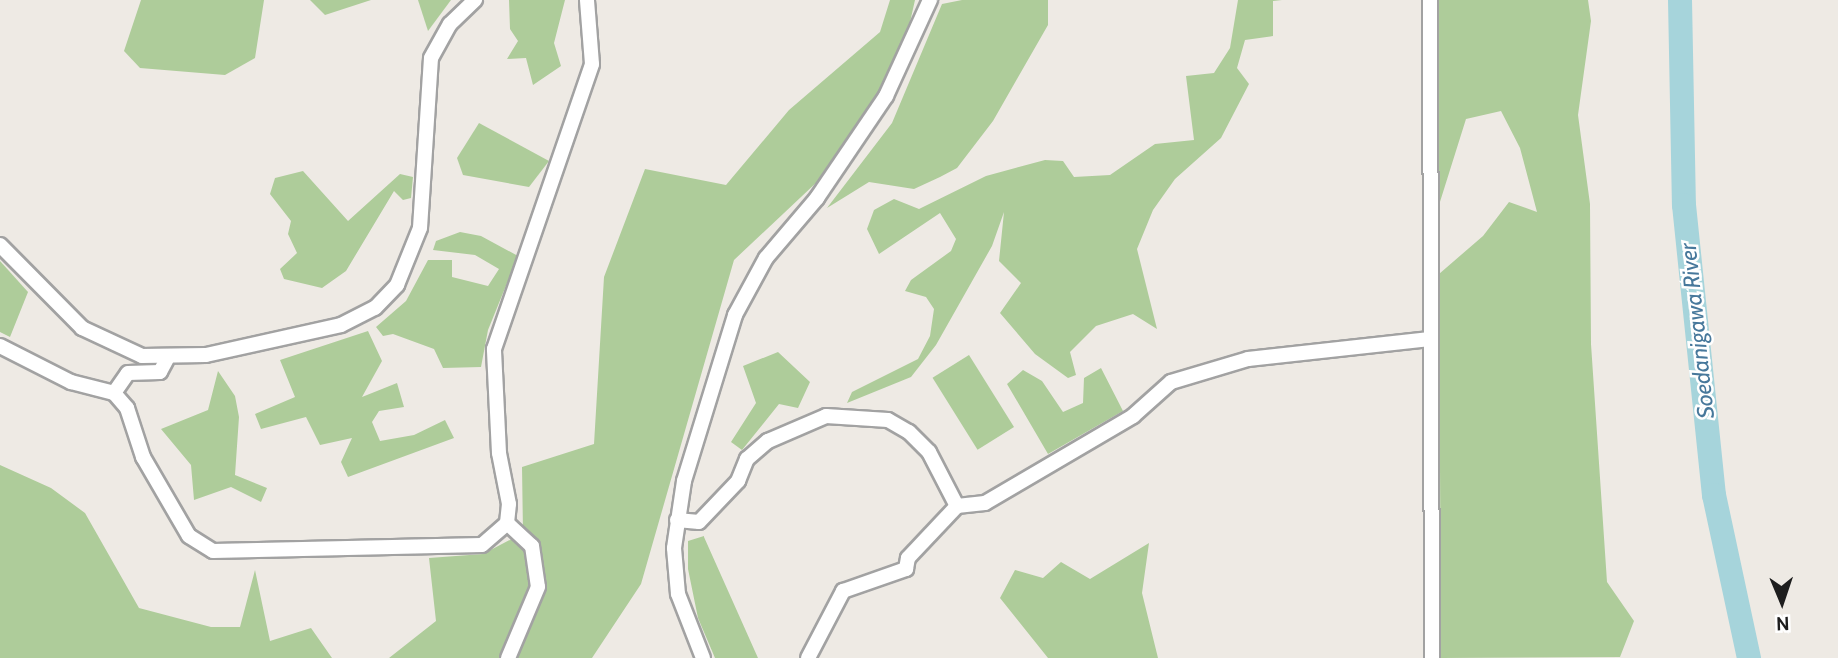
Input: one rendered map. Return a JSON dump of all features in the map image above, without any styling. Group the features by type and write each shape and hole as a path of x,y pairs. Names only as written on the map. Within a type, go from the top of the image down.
{"street":[{"path":"0,245 82,328 108,344 167,359 341,325 375,308 397,285 420,228 431,58 450,24 475,0"},
{"path":"508,658 538,587 532,546 507,523 494,349 592,65 587,0"},
{"path":"703,658 678,594 677,520 699,425 746,290 886,96 930,0"},
{"path":"1430,0 1432,658"},
{"path":"808,658 843,591 906,569 908,558 957,506 985,503 1133,416 1171,382 1196,372 1248,359 1430,339"},
{"path":"0,346 71,382 114,393 127,408 143,457 189,536 213,551 470,546 490,540 507,523"},
{"path":"114,393 128,373 160,372 167,359"},
{"path":"677,520 699,522 738,481 747,459 768,440 826,416 888,420 909,432 929,452 957,506"}],"green space":[{"path":"141,0 264,0 255,58 225,75 140,68 124,51"},
{"path":"310,0 371,0 325,15"},
{"path":"418,0 451,0 428,31"},
{"path":"509,0 565,0 554,43 561,66 533,85 526,58 507,59 518,41 510,29"},
{"path":"890,0 915,0 906,40 878,109 852,149 734,260 641,584 592,658 389,658 436,621 429,558 483,554 523,533 522,467 594,444 604,277 645,169 726,185 789,110 880,32"},
{"path":"962,0 1048,0 1048,25 993,121 957,168 940,177 914,189 869,182 827,208 892,123 942,4"},
{"path":"1238,0 1282,0 1273,1 1273,36 1245,40 1237,68 1249,84 1221,138 1175,179 1153,210 1137,249 1157,329 1133,314 1096,326 1070,352 1076,375 1068,378 1035,354 1000,313 1021,283 999,261 1004,212 992,246 936,345 911,377 847,403 852,392 918,359 930,336 934,309 926,297 905,291 911,280 951,251 956,239 940,213 879,254 867,229 874,210 894,199 919,209 986,176 1045,160 1063,161 1074,177 1110,175 1155,144 1194,140 1186,76 1214,73 1230,48"},
{"path":"1437,0 1588,0 1591,21 1578,115 1590,204 1591,344 1607,582 1634,621 1620,657 1441,658 1439,274 1483,236 1509,202 1537,212 1520,148 1501,111 1466,119 1439,205"},
{"path":"479,123 549,161 529,187 463,175 457,158"},
{"path":"303,171 348,221 400,174 413,177 411,198 403,200 394,191 346,271 322,288 284,279 280,269 297,253 288,234 291,221 270,194 275,178"},
{"path":"460,232 481,236 518,256 488,330 481,367 443,368 434,349 393,334 383,336 376,327 406,301 428,260 452,260 452,277 488,286 499,269 475,255 433,250 436,241"},
{"path":"0,261 28,292 10,337 0,332"},
{"path":"368,331 382,361 362,397 397,383 404,407 379,411 372,422 380,441 414,435 445,420 454,438 348,477 341,462 352,438 320,445 306,417 261,429 255,414 295,397 280,360"},
{"path":"778,352 810,382 798,408 779,404 742,450 731,442 756,403 743,366"},
{"path":"969,355 1014,427 978,450 933,378"},
{"path":"1101,368 1123,411 1048,454 1007,384 1023,370 1042,381 1063,412 1083,403 1084,378"},
{"path":"218,371 235,396 239,417 235,475 267,488 261,502 231,487 194,500 191,465 161,429 208,410"},
{"path":"0,465 51,488 85,513 139,608 211,627 240,627 255,570 270,641 311,628 332,658 0,658"},
{"path":"704,536 758,658 715,658 698,618 688,569 688,541"},
{"path":"1149,543 1142,593 1158,658 1048,658 1000,598 1015,570 1043,578 1061,562 1090,579"}],"waterway":[{"name":"Soedanigawa River","path":"1680,0 1684,205 1714,495 1749,658"}]}
